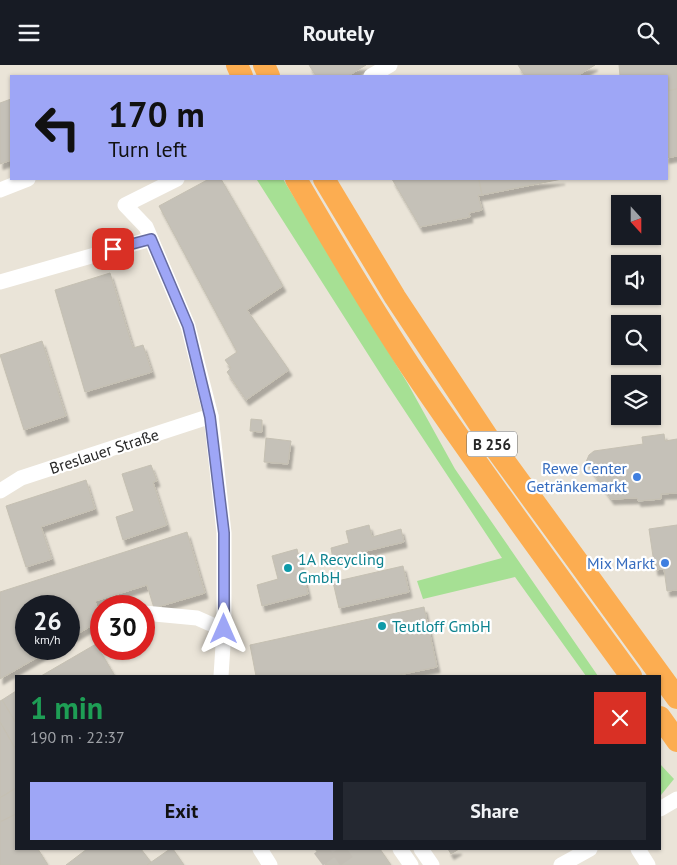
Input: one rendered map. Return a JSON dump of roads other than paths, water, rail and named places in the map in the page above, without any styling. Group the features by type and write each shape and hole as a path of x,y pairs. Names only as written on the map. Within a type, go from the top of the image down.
{"highway":[{"name":"B 256","path":"297,180 364,295 412,369 496,490 629,675"},
{"name":"B 256","path":"325,180 395,297 495,448 660,675"},
{"name":"B 256","path":"661,677 677,699"},
{"path":"661,718 677,741"}],"street":[{"path":"373,75 390,65"},
{"path":"0,190 25,180"},
{"path":"167,181 125,205 146,227 188,326 210,417 224,533 224,629 221,675"},
{"path":"0,282 151,239"},
{"name":"Breslauer Straße","path":"0,491 21,478 210,417"},
{"path":"155,614 197,618 224,629"},
{"path":"661,808 677,799"},
{"path":"261,850 270,865"},
{"path":"392,850 401,865"},
{"path":"401,850 411,865"},
{"path":"412,850 422,865"},
{"path":"422,850 432,865"},
{"path":"562,865 588,850"},
{"path":"639,850 648,865"}],"tunnel":[{"path":"321,850 332,865"},
{"path":"339,850 349,865"}],"place":[{"name":"Rewe Center Getränkemarkt","path":"637,477"},
{"name":"Mix Markt","path":"665,563"},
{"name":"1A Recycling GmbH","path":"288,568"},
{"name":"Teutloff GmbH","path":"382,626"}]}
